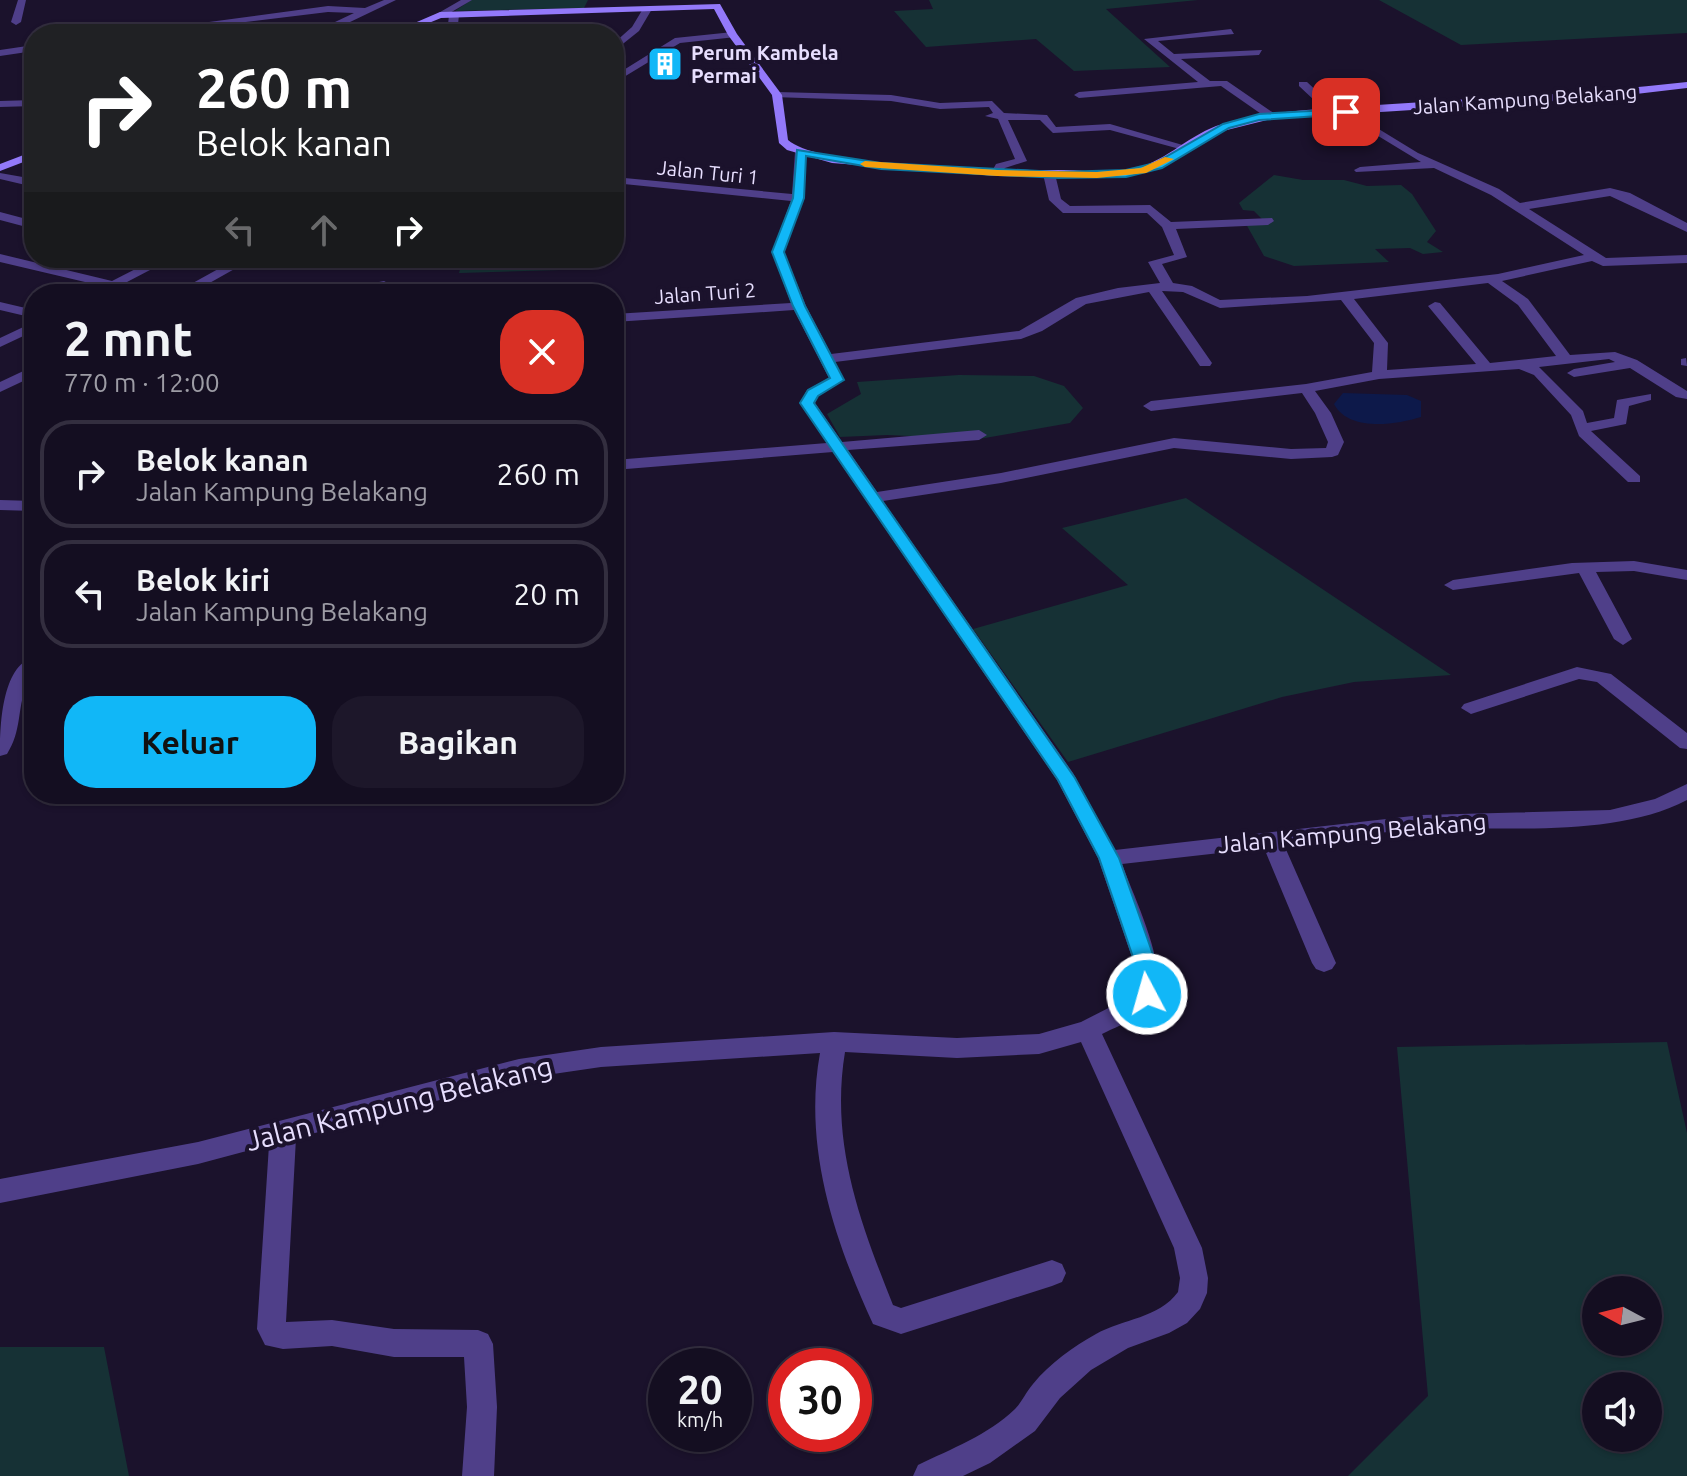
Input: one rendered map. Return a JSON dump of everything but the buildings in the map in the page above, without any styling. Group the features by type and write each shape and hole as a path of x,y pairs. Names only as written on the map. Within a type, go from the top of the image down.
{"street":[{"path":"16,22 22,0"},
{"path":"338,24 392,0"},
{"path":"418,24 468,0"},
{"path":"440,15 647,9 720,3 733,35 762,69 777,95 783,141 801,152"},
{"path":"221,24 328,9 366,11"},
{"path":"624,39 636,29 647,9"},
{"path":"453,24 454,15"},
{"path":"1207,84 1150,38 1231,32"},
{"path":"624,74 678,40 733,35"},
{"path":"0,53 24,49"},
{"path":"1172,57 1259,52"},
{"path":"1079,95 1227,84 1271,116"},
{"path":"1303,84 1340,112 1433,165 1478,183 1592,257 1615,264 1687,259"},
{"name":"Jalan Kampung Belakang","path":"0,1191 198,1153 519,1069 601,1057 834,1042 957,1048 1026,1044 1061,1040 1140,1003 1147,994 1147,966 1109,858 1066,778 807,403 812,393 837,381 799,306 778,252 798,198 801,152 870,165 997,173 1143,171 1158,166 1219,129 1271,116 1602,95 1687,85"},
{"path":"777,95 910,101 910,112 915,114 1043,117 1053,130 1110,127 1187,148"},
{"path":"0,104 24,103"},
{"path":"997,173 1000,166 1021,161 1002,117"},
{"path":"0,168 24,156"},
{"path":"1360,170 1433,165"},
{"path":"1049,174 1055,200 1067,210 1152,209 1168,226 1181,259 1154,262 1169,287"},
{"path":"0,176 24,181"},
{"path":"0,188 19,180"},
{"name":"Jalan Turi 1","path":"624,181 798,198"},
{"path":"1517,207 1610,192 1626,196 1687,228"},
{"path":"0,216 24,222"},
{"path":"1168,226 1268,221"},
{"path":"825,359 1021,335 1036,330 1065,310 1089,299 1153,288 1187,289 1207,302 1233,304 1307,300 1491,279 1592,257"},
{"path":"0,258 24,264"},
{"path":"42,268 110,284"},
{"path":"116,284 147,268"},
{"path":"199,284 229,268"},
{"path":"1491,279 1523,302 1541,330 1566,359"},
{"path":"1153,288 1205,363"},
{"path":"1343,294 1381,343 1379,375"},
{"path":"0,306 24,312"},
{"name":"Jalan Turi 2","path":"624,318 799,306"},
{"path":"1435,306 1486,367"},
{"path":"0,343 24,331"},
{"path":"1151,406 1306,388 1379,375 1521,365 1604,355 1632,363 1687,395"},
{"path":"1574,373 1632,363"},
{"path":"1521,365 1539,372 1578,414 1584,433 1634,479"},
{"path":"0,388 24,375"},
{"path":"872,498 1001,478 1164,444 1195,444 1291,454 1332,452 1336,442 1306,388"},
{"path":"1582,427 1621,421 1622,403 1646,397"},
{"path":"624,464 840,449 979,435"},
{"path":"0,505 24,506"},
{"path":"1453,585 1585,567 1666,569 1687,575"},
{"path":"1585,567 1623,639"},
{"path":"1471,708 1577,673 1589,673 1604,678 1687,743"},
{"path":"0,749 9,731 17,685 24,676"},
{"name":"Jalan Kampung Belakang","path":"1109,858 1421,822 1610,817 1662,804 1687,791"},
{"path":"1271,839 1324,963"},
{"path":"929,1476 1000,1441 1027,1419 1040,1398 1071,1365 1111,1341 1156,1325 1185,1306 1192,1291 1195,1276 1188,1248 1088,1030"},
{"path":"834,1042 825,1093 831,1169 883,1315 901,1321 1052,1273"},
{"path":"283,1132 271,1329 275,1335 283,1336 332,1333 394,1343 478,1344 482,1407 478,1476"}],"green space":[{"path":"471,0 588,0 584,8 455,11"},
{"path":"929,0 1198,0 1106,9 1170,67 1074,71 1036,39 926,47 894,11 933,9"},
{"path":"1379,0 1687,0 1687,33 1461,45"},
{"path":"1274,175 1303,180 1344,180 1367,186 1401,185 1412,194 1436,231 1427,242 1443,252 1423,254 1410,248 1375,249 1389,262 1294,266 1264,256 1246,224 1265,222 1254,211 1243,210 1239,203"},
{"path":"460,268 561,268 561,270 459,273"},
{"path":"959,375 1034,376 1064,386 1083,408 1070,423 979,439 887,435 840,437 827,414 861,394 857,382"},
{"path":"1186,498 1451,675 1354,682 1282,697 1068,762 973,629 1128,585 1062,528"},
{"path":"1667,1042 1687,1133 1687,1476 1348,1476 1428,1396 1397,1047"},
{"path":"0,1347 104,1347 129,1476 0,1476"}],"shaded area":[{"path":"1343,393 1407,395 1421,401 1421,417 1386,424 1361,423 1341,413 1334,404"}],"slow traffic":[{"path":"865,164 997,173 1097,175 1143,171 1169,159"}],"place":[{"name":"Perum Kambela Permai","path":"665,64"}],"route":[{"path":"1147,994 1147,966 1109,858 1066,778 807,403 812,393 837,380 799,306 778,252 798,198 801,152 832,160 881,166 1058,175 1126,174 1158,166 1226,126 1259,117 1346,112"}]}
